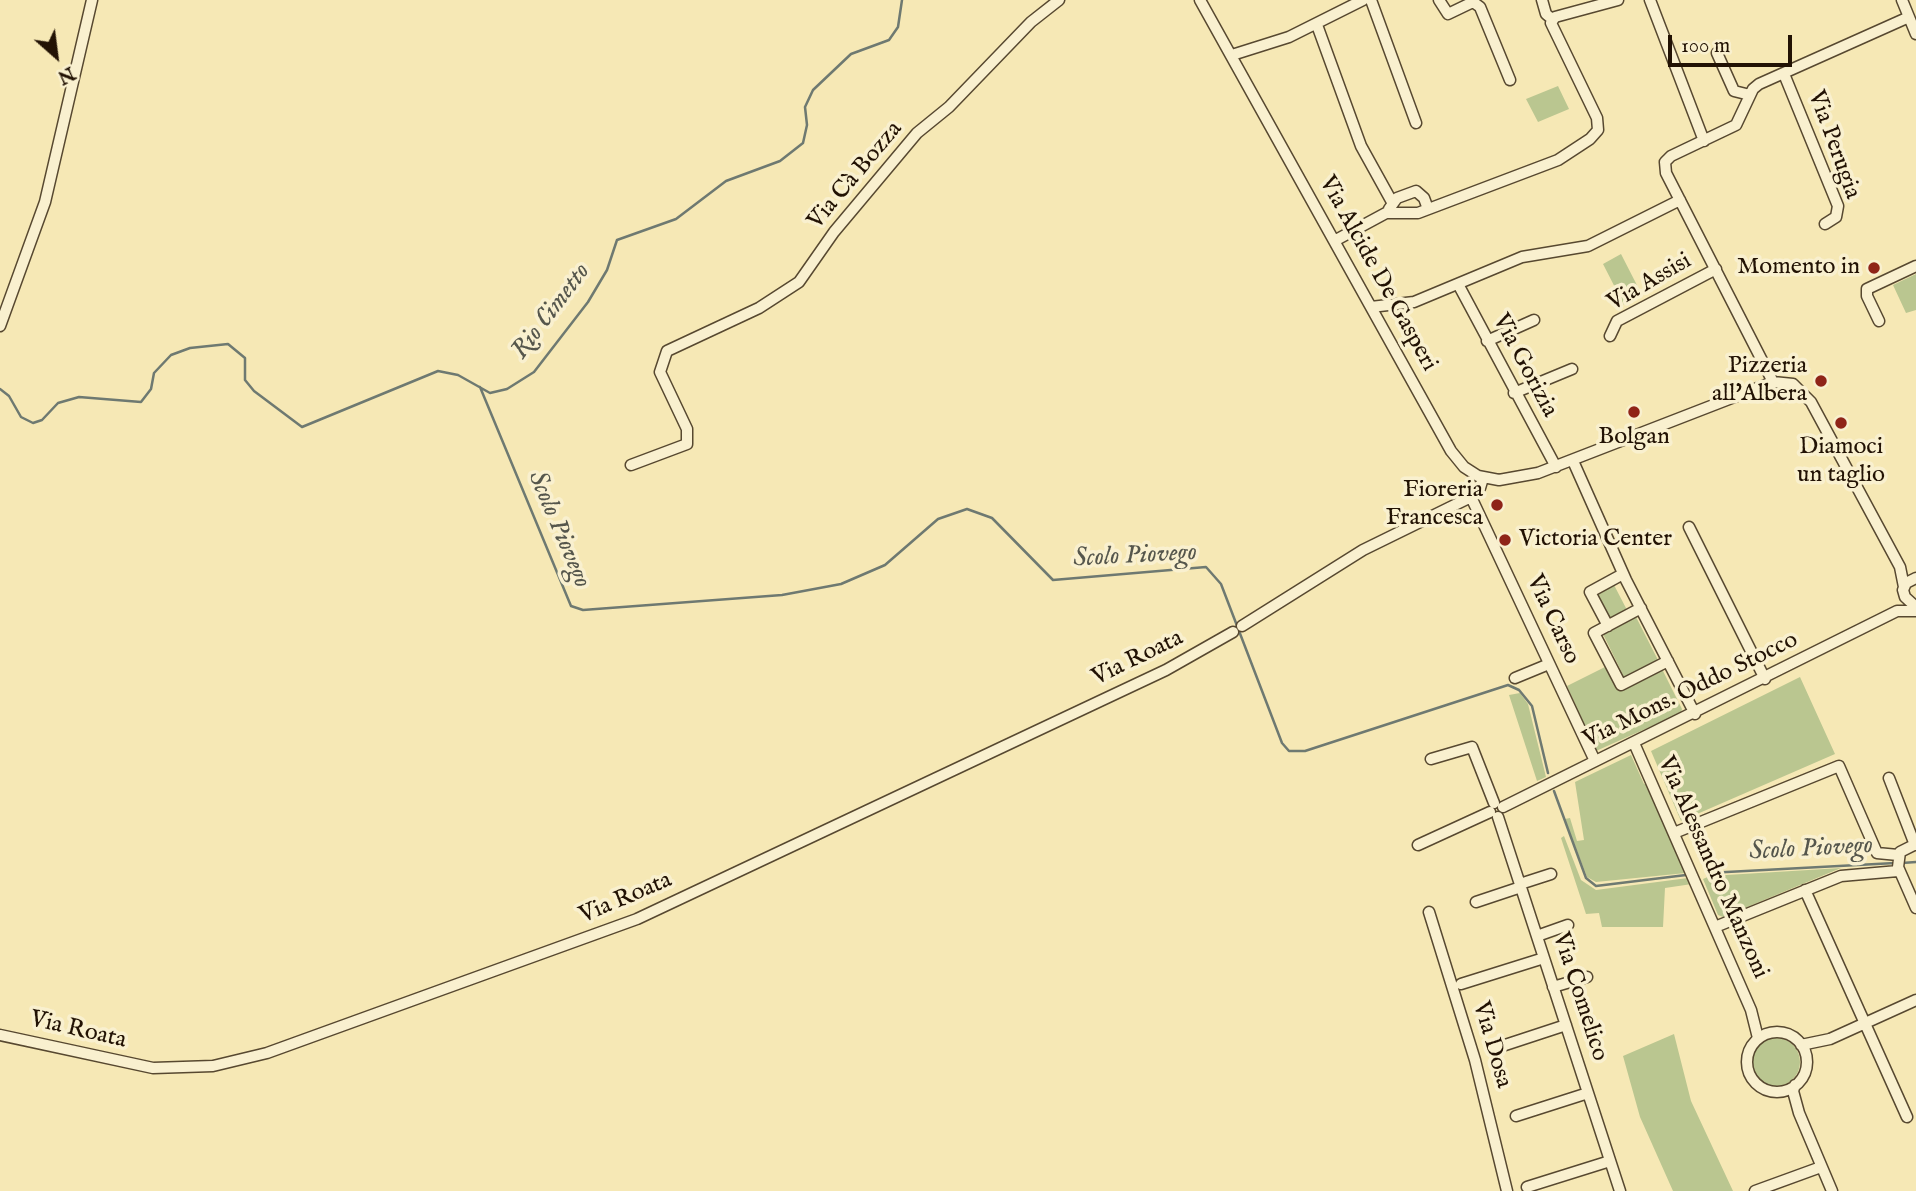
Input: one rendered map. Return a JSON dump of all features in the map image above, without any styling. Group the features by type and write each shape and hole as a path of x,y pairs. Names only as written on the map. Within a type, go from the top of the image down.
{"street":[{"path":"0,326 45,202 92,0"},
{"name":"Via Cà Bozza","path":"631,465 687,444 687,429 660,372 667,351 759,308 799,282 834,232 917,133 949,107 1031,22 1059,0"},
{"name":"Via Alcide De Gasperi","path":"1200,0 1336,240 1451,451 1464,467 1483,478"},
{"path":"1232,55 1317,25 1350,3 1363,0"},
{"path":"1371,0 1416,123"},
{"path":"1438,0 1448,14 1477,4 1510,80"},
{"path":"1542,0 1546,14 1552,19"},
{"path":"1552,19 1618,0"},
{"path":"1650,0 1704,141"},
{"path":"1902,0 1916,34"},
{"path":"1773,382 1666,173 1665,162 1736,125 1750,95 1759,84 1909,17"},
{"path":"1317,25 1361,146 1391,207 1413,214 1558,160 1596,134 1597,118 1551,25 1552,19"},
{"path":"1717,53 1734,91 1750,95"},
{"name":"Via Perugia","path":"1784,74 1838,206 1836,217 1825,224"},
{"path":"1336,240 1416,191 1424,198 1428,209"},
{"path":"1371,307 1376,304 1408,303 1522,257 1588,246 1680,200"},
{"path":"1879,321 1867,296 1867,289 1916,266"},
{"name":"Via Assisi","path":"1610,336 1617,321 1716,270"},
{"name":"Via Gorizia","path":"1458,284 1556,467"},
{"path":"1488,341 1534,320"},
{"path":"1514,393 1572,369"},
{"path":"1471,497 1480,488 1483,478 1507,480 1556,467 1773,382 1793,384 1811,402 1900,568 1909,603"},
{"path":"1573,461 1623,574 1695,713"},
{"name":"Via Roata","path":"0,1035 153,1068 213,1066 267,1054 561,949 663,907 1166,670 1363,550 1471,497"},
{"name":"Via Carso","path":"1471,497 1595,761"},
{"path":"1689,527 1765,679"},
{"path":"1900,568 1916,578"},
{"path":"1608,626 1590,592 1623,574"},
{"name":"Via Mons. Oddo Stocco","path":"1496,810 1765,679 1909,603 1910,579 1916,578"},
{"path":"1641,608 1594,633 1620,685 1668,661"},
{"path":"1515,678 1549,664"},
{"name":"Via Alessandro Manzoni","path":"1634,743 1752,1010"},
{"name":"Via Comelico","path":"1431,759 1469,747 1474,749 1620,1191"},
{"path":"1674,833 1839,766 1877,853 1898,863 1916,908"},
{"path":"1715,928 1848,874 1898,863 1916,844 1889,778"},
{"path":"1418,845 1496,810"},
{"path":"1476,902 1551,874"},
{"path":"1805,890 1907,1117"},
{"name":"Via Dosa","path":"1429,912 1475,1060 1507,1191"},
{"path":"1537,936 1567,925"},
{"path":"1461,984 1544,958"},
{"path":"1553,987 1587,977"},
{"path":"1804,1050 1916,1000"},
{"path":"1752,1010 1764,1028 1771,1033"},
{"path":"1752,1010 1758,1038"},
{"path":"1496,1048 1566,1025"},
{"path":"1795,1086 1783,1091 1762,1089 1749,1074 1746,1065 1749,1049 1758,1038 1771,1033 1785,1033 1804,1050 1804,1075 1793,1091 1799,1113 1832,1191"},
{"path":"1783,1091 1799,1113"},
{"path":"1516,1116 1588,1093"},
{"path":"1527,1187 1610,1161"},
{"path":"1755,1191 1821,1167"}],"green space":[{"path":"1558,86 1569,109 1538,122 1526,99"},
{"path":"1621,254 1642,295 1624,305 1603,264"},
{"path":"1916,274 1916,310 1906,313 1893,285"},
{"path":"1614,585 1627,610 1609,620 1597,594"},
{"path":"1636,617 1659,662 1625,679 1603,634"},
{"path":"1605,667 1617,689 1661,667 1682,709 1681,713 1596,751 1567,686"},
{"path":"1800,677 1835,754 1681,821 1651,751"},
{"path":"1520,693 1528,704 1546,777 1537,781 1509,695"},
{"path":"1631,755 1644,784 1647,784 1686,873 1596,882 1587,877 1565,819 1570,818 1577,841 1584,840 1575,782"},
{"path":"1564,836 1581,880 1596,890 1688,878 1692,884 1665,888 1663,927 1602,927 1599,913 1586,914 1561,838"},
{"path":"1841,868 1723,917 1718,915 1703,879 1710,876"},
{"path":"1674,1034 1691,1101 1733,1191 1673,1191 1640,1117 1623,1056"},
{"path":"1776,1038 1785,1039 1793,1045 1799,1053 1799,1071 1793,1079 1785,1085 1776,1086 1767,1085 1759,1079 1753,1071 1752,1062 1753,1053 1759,1045 1767,1039"}],"waterway":[{"name":"Rio Cimetto","path":"0,389 9,396 21,417 33,423 42,420 58,403 79,397 141,402 151,389 154,373 171,355 190,348 228,344 245,358 245,380 254,391 302,427 438,371 458,375 490,393 507,389 534,372 588,302 607,270 617,240 676,219 726,181 780,161 803,143 807,125 805,107 813,90 851,54 889,40 898,27 902,0"},
{"name":"Scolo Piovego","path":"480,387 571,606 583,610 782,595 841,584 885,565 938,519 967,509 992,518 1053,580 1206,567 1221,584 1282,743 1289,751 1305,751 1508,685 1519,690 1532,706 1548,773"},
{"name":"Scolo Piovego","path":"1554,791 1586,878 1596,886 1686,875"},
{"name":"Scolo Piovego","path":"1902,863 1916,862"},
{"name":"Scolo Piovego","path":"1708,873 1895,863"}],"place":[{"name":"Momento in","path":"1874,268"},
{"name":"Pizzeria all'Albera","path":"1821,381"},
{"name":"Bolgan","path":"1634,412"},
{"name":"Diamoci un taglio","path":"1841,423"},
{"name":"Fioreria Francesca","path":"1497,505"},
{"name":"Victoria Center","path":"1505,540"}]}
